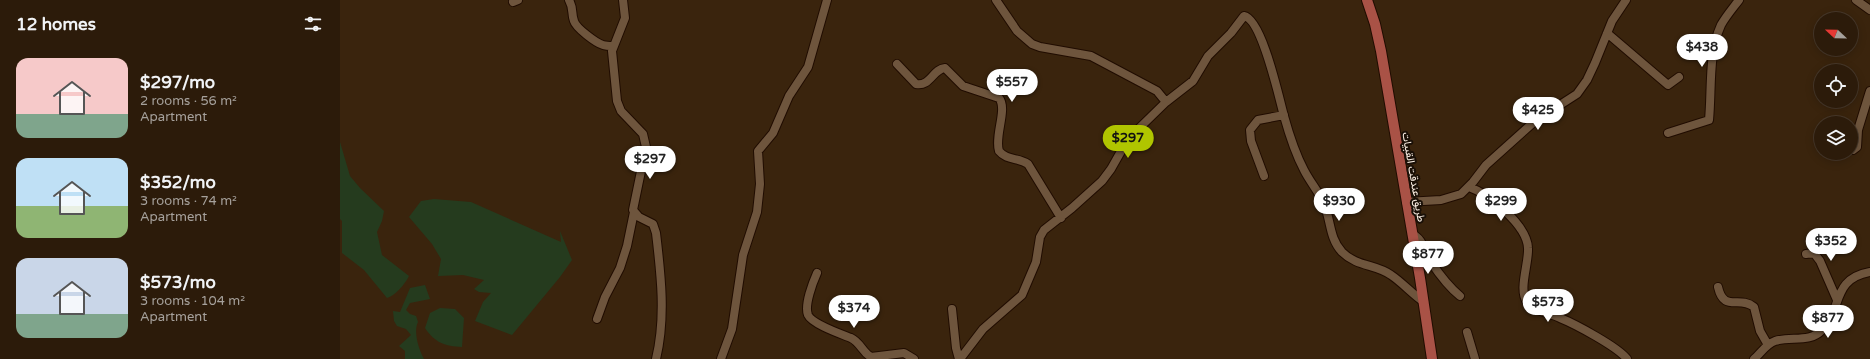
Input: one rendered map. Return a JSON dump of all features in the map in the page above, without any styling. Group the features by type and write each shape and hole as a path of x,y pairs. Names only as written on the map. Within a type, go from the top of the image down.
{"main road":[{"name":"طريق عندقت القبيات","path":"1367,0 1381,51 1424,302 1432,359"}],"street":[{"path":"569,0 573,8 574,22 587,35 603,45 613,46"},
{"path":"597,319 605,296 620,268 627,246 634,212 634,203 646,147 643,134 621,111 617,102 612,55 613,46 625,18 623,0"},
{"path":"721,359 732,329 744,255 757,212 760,184 758,151 773,133 789,96 808,67 827,0"},
{"path":"996,0 1017,31 1032,44 1040,47 1091,56 1157,91 1166,102"},
{"path":"1406,202 1429,202 1451,198 1461,194 1469,187 1486,165 1535,121 1577,94 1587,80 1615,15 1626,0"},
{"path":"1668,133 1709,120 1711,80 1717,37 1722,24 1739,0"},
{"path":"1856,0 1870,10"},
{"path":"960,359 983,328 1022,295 1036,262 1041,233 1061,218 1106,176 1128,140 1166,102 1193,81 1208,56 1231,33 1243,17 1246,16 1249,18 1264,44 1284,115 1304,170 1325,205 1331,232 1337,246 1343,253 1359,264 1390,274 1412,294 1424,302"},
{"path":"1607,33 1668,85 1679,77"},
{"path":"897,64 916,84 923,84 939,70 945,68 963,86 999,98 1002,107 997,141 999,151 1009,159 1021,160 1028,164 1061,218"},
{"path":"1858,140 1861,120 1870,91"},
{"path":"1264,176 1251,141 1250,130 1258,120 1284,115"},
{"path":"1858,124 1861,120"},
{"path":"1469,187 1484,194 1497,203 1525,236 1528,249 1524,292 1530,305 1568,321 1609,345 1627,359"},
{"path":"634,212 639,217 652,223 656,233 662,302 661,336 656,359"},
{"path":"1412,234 1419,239 1430,261 1460,296"},
{"path":"1806,254 1814,253 1820,261 1836,300"},
{"path":"1754,359 1768,345 1782,340 1809,338 1817,335 1827,323 1843,287 1851,279 1870,272"},
{"path":"817,273 807,307 808,316 829,329 854,340 871,358 900,352 908,354 914,359"},
{"path":"1718,287 1720,297 1724,301 1746,303 1754,307 1760,330 1768,345"},
{"path":"952,309 956,348 960,359"},
{"path":"1467,332 1475,359"}],"green space":[{"path":"340,142 350,176 384,211 382,221 377,232 382,255 409,276 400,289 387,298 364,270 342,253 342,221 340,219"},
{"path":"434,199 471,202 561,242 560,231 572,260 560,277 512,335 475,321 483,302 491,293 479,292 474,289 484,280 463,275 438,276 441,259 432,244 409,217 421,201"},
{"path":"425,285 430,299 410,303 406,310 410,314 416,316 418,322 416,331 417,341 424,359 405,359 405,351 399,346 411,335 406,329 397,326 394,321 393,311 400,312 410,288"},
{"path":"440,308 455,309 464,318 462,347 450,346 441,343 425,328 430,313"}]}
